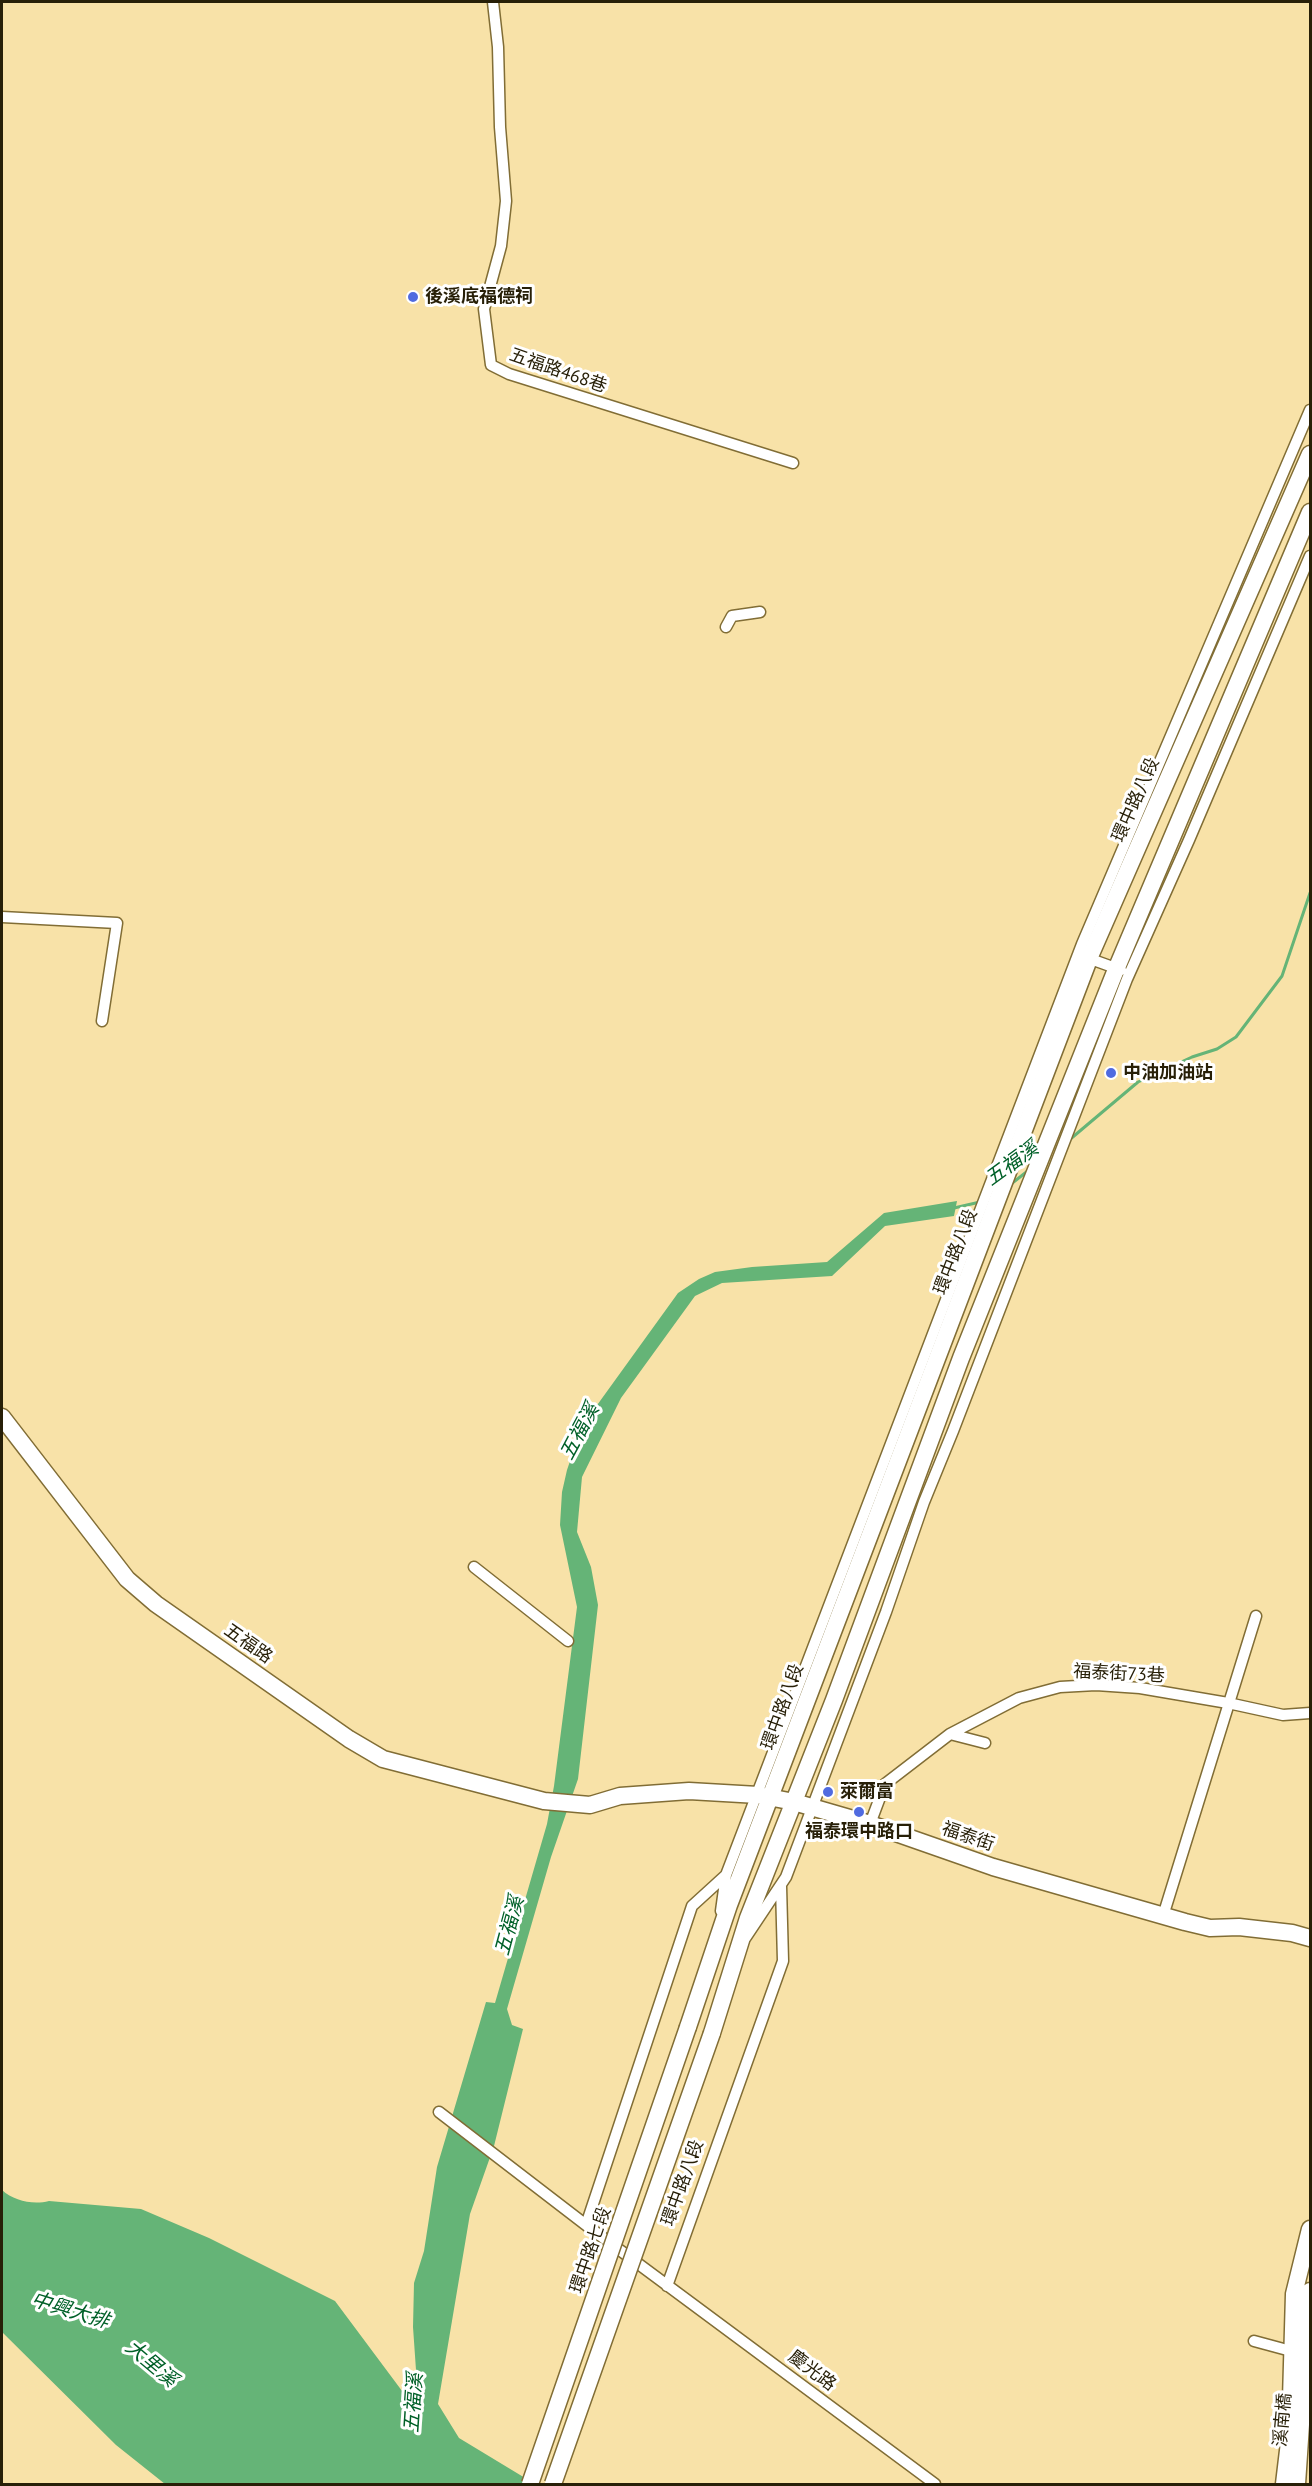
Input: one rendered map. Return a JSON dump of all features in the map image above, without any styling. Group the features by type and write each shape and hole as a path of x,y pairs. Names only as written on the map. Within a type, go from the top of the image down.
{"street":[{"name":"五福路468巷","path":"493,2 498,47 500,127 506,201 501,246 484,309 491,364 509,374 793,463"},
{"name":"環中路八段","path":"688,2027 764,1796 1007,1155 1084,957 1311,410"},
{"name":"環中路八段","path":"1084,957 1311,454"},
{"name":"環中路八段","path":"738,1949 781,1886 886,1612 924,1502 953,1431 1046,1165 1123,970 1311,512"},
{"name":"環中路八段","path":"553,2484 712,2033 738,1949 961,1358 1025,1201 1077,1108 1123,970 1311,556"},
{"path":"726,627 732,616 760,612"},
{"path":"2,917 117,923 102,1021"},
{"path":"1084,957 1123,970"},
{"name":"五福路","path":"2,1417 127,1579 156,1604 349,1739 383,1759 544,1801 581,1805"},
{"path":"474,1567 568,1641"},
{"path":"1163,1916 1256,1616"},
{"name":"福泰街73巷","path":"870,1824 885,1784 950,1734 1019,1698 1060,1687 1096,1685 1140,1688 1228,1702 1283,1715 1311,1713"},
{"path":"950,1734 984,1743"},
{"name":"福泰街","path":"581,1805 590,1805 620,1796 689,1791 764,1796 812,1806 993,1867 1163,1916 1210,1928 1239,1927 1292,1933 1311,1938"},
{"name":"環中路八段","path":"716,1941 726,1875 764,1796"},
{"name":"環中路八段","path":"586,2225 692,1906 726,1875"},
{"name":"環中路八段","path":"667,2286 783,1961 781,1886"},
{"name":"環中路七段","path":"530,2484 688,2027"},
{"name":"慶光路","path":"439,2112 667,2286 739,2336 935,2484"},
{"path":"1297,2357 1294,2294 1311,2229"},
{"path":"1297,2357 1311,2291"},
{"path":"1254,2341 1297,2357"},
{"name":"溪南橋","path":"1284,2484 1297,2357"},
{"name":"溪南橋","path":"1297,2357 1297,2484"}],"water":[{"path":"957,1201 954,1216 885,1226 832,1276 722,1283 695,1296 621,1398 582,1477 577,1532 591,1567 598,1605 578,1779 551,1857 507,2009 512,2025 523,2029 494,2146 470,2214 438,2404 459,2438 535,2484 165,2484 116,2445 2,2332 2,2190 12,2197 30,2202 49,2201 141,2209 209,2238 335,2301 411,2403 416,2370 413,2327 414,2283 424,2251 437,2167 486,2002 495,2003 547,1824 554,1786 577,1607 560,1525 562,1492 582,1426 678,1293 699,1279 715,1272 752,1267 827,1262 884,1213"}],"waterway":[{"name":"五福溪","path":"1068,1141 1138,1082 1192,1057 1217,1049 1236,1037 1282,976 1310,893"},
{"name":"五福溪","path":"1011,1184 1029,1170"},
{"name":"五福溪","path":"954,1208 980,1202"}],"place":[{"name":"後溪底福德祠","path":"413,297"},
{"name":"中油加油站","path":"1111,1073"},
{"name":"萊爾富","path":"828,1792"},
{"name":"福泰環中路口","path":"859,1812"}],"water label":[{"name":"中興大排","path":"70,2311"},
{"name":"大里溪","path":"151,2364"}]}
